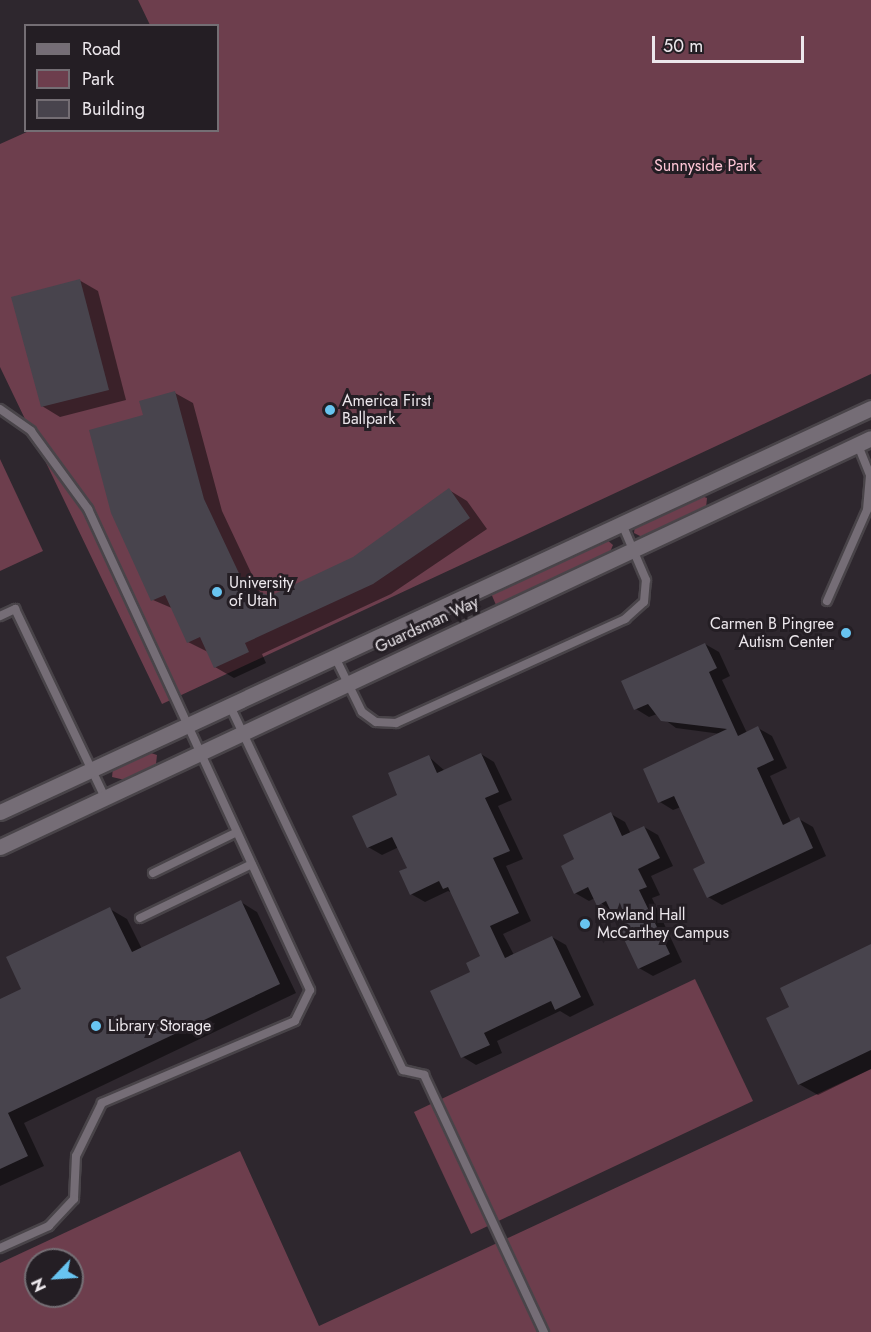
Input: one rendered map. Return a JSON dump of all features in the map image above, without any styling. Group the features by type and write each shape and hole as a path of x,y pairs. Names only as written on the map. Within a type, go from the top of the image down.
{"street":[{"name":"Guardsman Way","path":"0,812 871,408"},
{"name":"Guardsman Way","path":"0,847 104,796 864,441"}],"lane":[{"path":"0,410 32,432 88,509 190,725 310,990 295,1021 102,1103 76,1156 74,1199 49,1226 0,1248"},
{"path":"827,601 867,510 870,475 864,441"},
{"path":"335,657 362,712 376,722 396,723 625,619 644,602 646,580 622,524"},
{"path":"0,616 15,609 104,796"},
{"path":"230,706 404,1070 424,1075 544,1332"},
{"path":"153,873 237,832"},
{"path":"140,918 252,864"}],"green space":[{"name":"Sunnyside Park","path":"138,0 871,0 871,374 162,704 0,367 0,144 27,132 219,132 219,24 150,24"},
{"path":"0,459 43,551 0,571"},
{"path":"699,495 707,498 706,508 642,537 634,533 635,525"},
{"path":"606,539 613,545 610,552 496,605 490,591"},
{"path":"148,752 157,755 156,764 125,780 112,777 113,768"},
{"path":"695,979 753,1101 471,1234 414,1112"},
{"path":"871,1069 871,1332 0,1332 0,1263 24,1252 24,1308 84,1308 84,1248 32,1248 240,1151 319,1326"}],"building":[{"path":"80,279 109,390 41,407 11,297"},
{"path":"175,391 204,499 245,586 270,596 353,557 449,488 470,518 373,584 245,643 249,652 214,668 200,637 187,643 165,595 151,601 111,513 89,430 143,415 139,401"},
{"path":"705,643 717,668 709,672 738,736 758,726 774,760 757,768 783,825 799,817 813,848 707,898 693,869 705,863 674,796 658,803 643,769 727,729 661,721 648,704 634,710 621,681"},
{"path":"481,753 499,792 485,798 510,851 493,858 519,913 490,926 505,958 552,936 581,997 555,1010 551,1001 484,1033 490,1045 461,1058 430,991 470,972 466,963 480,956 448,887 443,889 439,881 410,895 399,871 407,868 392,837 367,848 352,816 397,795 388,773 429,755 437,773"},
{"path":"611,812 622,836 644,826 660,858 638,869 647,887 639,890 670,954 638,969 606,901 597,906 588,887 574,894 561,866 574,859 563,835"},
{"name":"Library Storage","path":"241,900 280,984 8,1113 28,1156 0,1169 0,999 21,989 6,957 110,907 132,952"},
{"path":"871,944 871,1050 798,1085 766,1018 789,1007 780,988"}],"place":[{"name":"America First Ballpark","path":"330,410"},
{"name":"University of Utah","path":"217,592"},
{"name":"Carmen B Pingree Autism Center","path":"846,633"},
{"name":"Rowland Hall McCarthey Campus","path":"585,924"},
{"name":"Library Storage","path":"96,1026"}]}
